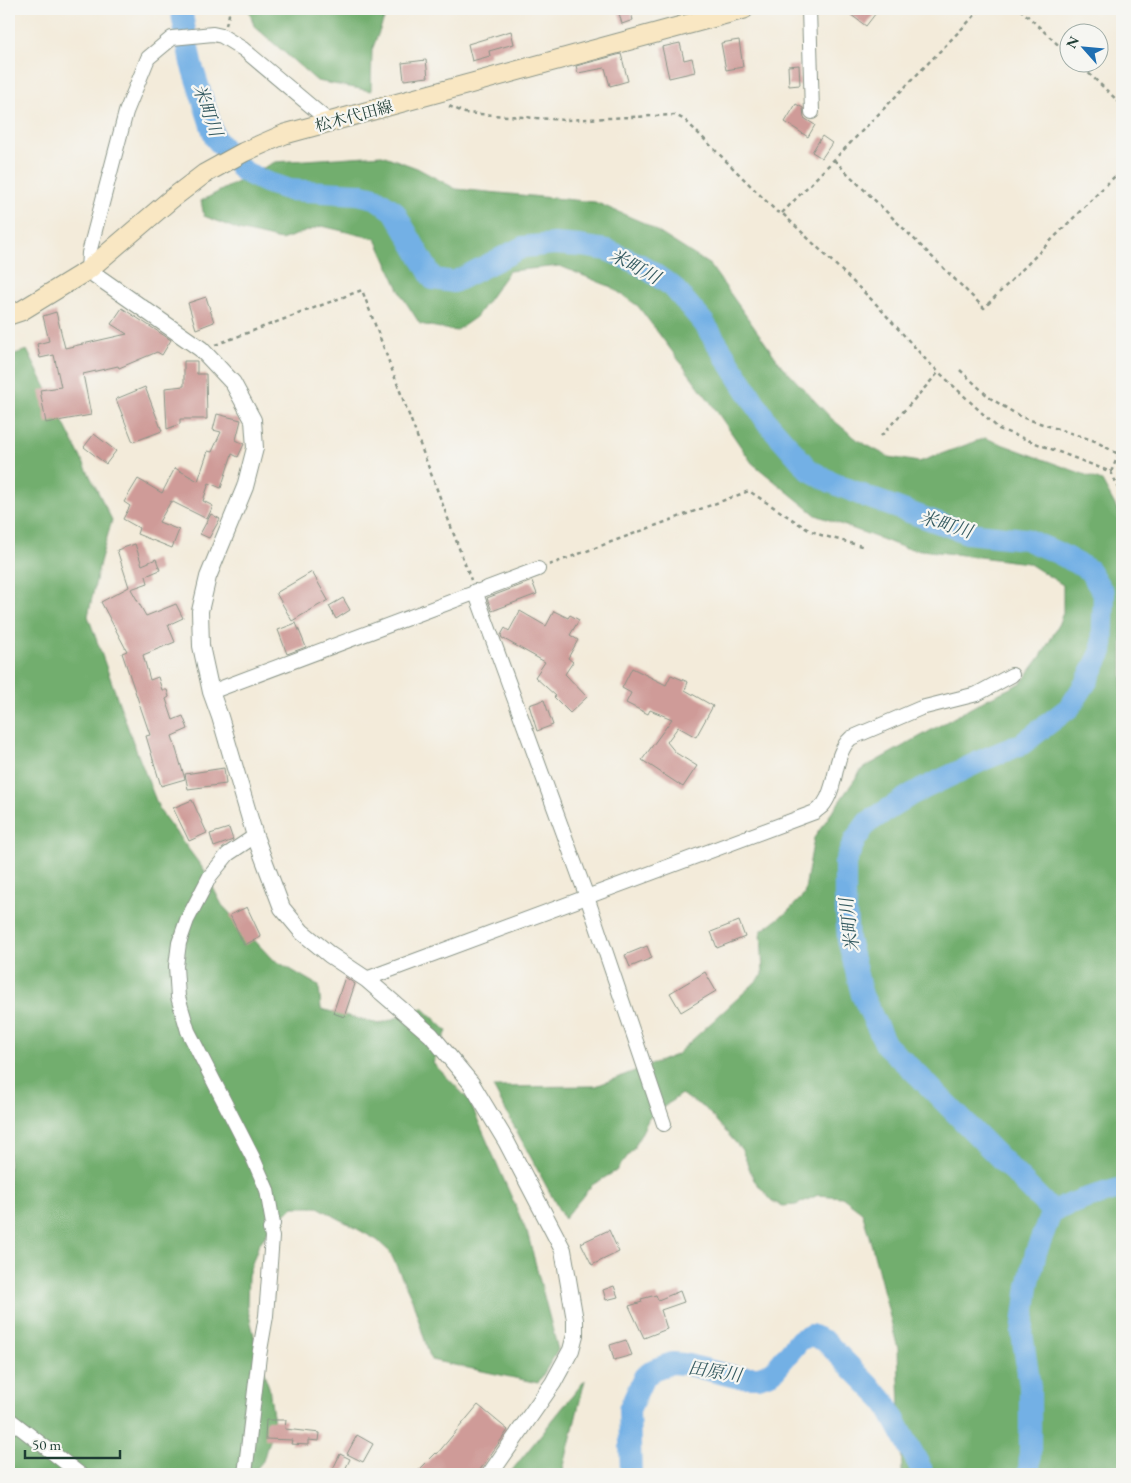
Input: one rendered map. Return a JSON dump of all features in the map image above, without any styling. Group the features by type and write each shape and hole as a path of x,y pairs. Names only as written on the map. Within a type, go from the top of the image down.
{"main road":[{"name":"松木代田線","path":"9,315 22,310 88,270 170,200 204,174 244,152 285,134 744,9"}],"street":[{"path":"809,9 812,112"},
{"path":"331,123 243,49 222,36 213,34 172,38 148,58 126,112 89,254 88,270 202,349 233,384 253,420 255,448 245,487 208,577 200,611 202,646 211,692 256,836 282,908 302,932 330,955 366,979 431,1036 471,1083 506,1141 563,1250 575,1320 575,1335 571,1350 554,1383 490,1474"},
{"path":"211,692 475,591 538,569"},
{"path":"475,591 587,897 664,1124"},
{"path":"366,979 815,812 824,804 828,796 842,750 845,743 851,738 921,708 977,694 1012,675"},
{"path":"245,1474 259,1356 266,1316 272,1237 270,1229 273,1224 267,1190 188,1031 178,997 176,966 179,943 187,920 210,876 228,854 256,836"},
{"path":"9,1419 80,1474"}],"path":[{"path":"782,213 981,9"},
{"path":"1020,9 1058,45"},
{"path":"1087,72 1122,105"},
{"path":"426,96 465,113 565,120 675,115 685,120 777,212 782,213 876,304 939,372 999,429 1111,472 1122,495"},
{"path":"834,160 984,308 1122,169"},
{"path":"202,349 362,290 475,591"},
{"path":"960,370 990,398 1021,417 1095,441 1118,454"},
{"path":"881,436 939,372"},
{"path":"1111,472 1122,447"},
{"path":"538,569 750,491 807,529 820,535 865,547"}],"green space":[{"path":"249,9 388,9 372,50 371,91 317,81 254,26"},
{"path":"382,155 417,168 456,189 595,202 644,223 710,265 781,365 832,419 859,441 889,457 919,462 985,438 1102,481 1122,518 1122,1474 902,1474 898,1349 862,1212 842,1197 818,1195 796,1205 782,1206 772,1201 754,1180 742,1150 705,1108 681,1094 649,1118 634,1148 616,1171 592,1185 564,1219 493,1087 596,1086 676,1055 763,975 761,931 786,913 804,895 814,838 862,769 987,699 1021,683 1041,656 1056,630 1063,613 1063,585 1028,563 905,548 816,515 752,463 711,403 638,306 611,287 560,266 509,271 476,317 456,331 420,324 402,296 376,239 322,226 281,240 239,230 204,216 201,201 275,162"},
{"path":"27,350 112,520 88,616 160,811 204,870 222,905 271,958 319,986 321,1009 379,1024 423,1008 447,1031 433,1063 469,1100 528,1235 558,1350 538,1383 431,1360 412,1299 390,1252 377,1240 318,1207 293,1207 259,1244 248,1275 247,1306 261,1365 269,1387 274,1423 263,1461 252,1474 9,1474 9,356"},
{"path":"585,1380 562,1474 509,1474"}],"building":[{"path":"630,9 633,20 622,24 619,13"},
{"path":"843,9 879,9 866,26"},
{"path":"511,31 514,44 489,51 490,56 472,61 468,44"},
{"path":"739,40 743,67 726,70 721,43"},
{"path":"680,43 684,60 692,58 695,72 669,78 662,47"},
{"path":"621,54 628,81 610,86 605,68 578,73 576,66"},
{"path":"426,60 428,77 404,80 402,63"},
{"path":"799,65 800,85 789,86 788,66"},
{"path":"796,104 803,108 804,118 815,125 808,137 785,122"},
{"path":"822,136 832,143 822,158 812,152"},
{"path":"206,297 214,322 196,329 188,303"},
{"path":"122,308 171,340 162,355 157,352 119,368 118,366 83,374 91,415 46,423 40,390 61,387 54,355 40,358 37,344 49,341 43,316 56,312 65,348 127,334 111,324"},
{"path":"184,361 197,361 197,374 206,374 207,419 180,419 180,424 167,429 165,388 184,386"},
{"path":"145,387 162,431 133,442 116,399"},
{"path":"217,414 241,420 236,440 244,444 238,457 232,454 221,488 209,483 203,501 213,506 207,519 171,501 159,522 179,530 172,548 137,534 139,528 123,519 130,506 124,502 138,479 162,493 175,468 198,481 208,451 212,452 221,432 213,430"},
{"path":"94,434 116,451 106,464 84,447"},
{"path":"211,514 220,519 209,538 200,534"},
{"path":"135,544 142,565 156,559 160,570 146,576 148,583 131,589 146,616 176,604 183,618 168,625 175,642 143,655 150,680 158,677 162,690 167,690 169,697 166,699 173,720 183,716 188,729 172,736 185,779 161,786 146,736 150,735 122,653 127,651 101,602 129,587 117,550"},
{"path":"312,572 328,600 292,621 276,593"},
{"path":"532,581 537,594 492,611 487,598"},
{"path":"343,598 350,610 336,619 329,606"},
{"path":"520,611 546,626 554,611 568,618 570,615 579,620 570,635 578,640 568,658 573,662 565,674 587,697 570,713 554,697 556,696 535,677 545,662 502,638 501,635 505,628 509,631"},
{"path":"296,623 306,647 287,654 278,630"},
{"path":"632,668 666,685 671,675 688,682 685,690 713,706 696,737 678,727 667,742 676,753 697,766 683,787 642,760 672,719 650,710 648,714 626,703 631,693 622,688"},
{"path":"544,700 553,725 537,731 529,705"},
{"path":"224,768 226,784 188,789 185,774"},
{"path":"192,800 207,833 189,841 173,808"},
{"path":"229,828 233,840 214,847 210,834"},
{"path":"247,907 261,937 244,945 230,915"},
{"path":"739,921 745,937 717,948 711,932"},
{"path":"647,946 652,958 630,967 625,955"},
{"path":"705,972 716,991 681,1012 670,993"},
{"path":"345,977 355,984 344,1017 333,1013"},
{"path":"609,1230 619,1252 592,1265 581,1243"},
{"path":"614,1286 618,1297 606,1300 603,1290"},
{"path":"680,1291 684,1302 661,1310 667,1329 644,1338 629,1306 642,1302 641,1299 656,1295 658,1300"},
{"path":"626,1340 632,1355 614,1360 610,1345"},
{"path":"478,1405 508,1430 477,1474 415,1474 437,1454"},
{"path":"266,1420 286,1420 285,1429 320,1433 319,1441 308,1440 308,1445 291,1444 292,1440 265,1439"},
{"path":"357,1435 373,1444 363,1462 347,1454"},
{"path":"340,1454 350,1459 343,1474 333,1469"}],"waterway":[{"name":"米町川","path":"181,9 191,63 215,138 243,171 265,182 289,190 358,194 375,198 394,211 433,279 454,282 523,247 554,244 607,250 641,265 673,287 704,323 767,422 809,470 831,482 867,497 967,533 1025,539 1058,553 1089,570 1104,594 1102,651 1087,681 1070,707 1022,744 985,759 912,794 867,823 855,840 845,863 848,939 862,995 886,1045 1052,1211"},
{"name":"米町川","path":"1052,1211 1122,1188"},
{"name":"田原川","path":"1029,1474 1030,1387 1022,1333 1028,1286 1036,1252 1052,1211"},
{"name":"田原川","path":"631,1474 629,1410 644,1377 655,1369 672,1363 684,1364 736,1377 759,1377 773,1372 800,1340 811,1335 825,1341 885,1402 924,1474"}]}
